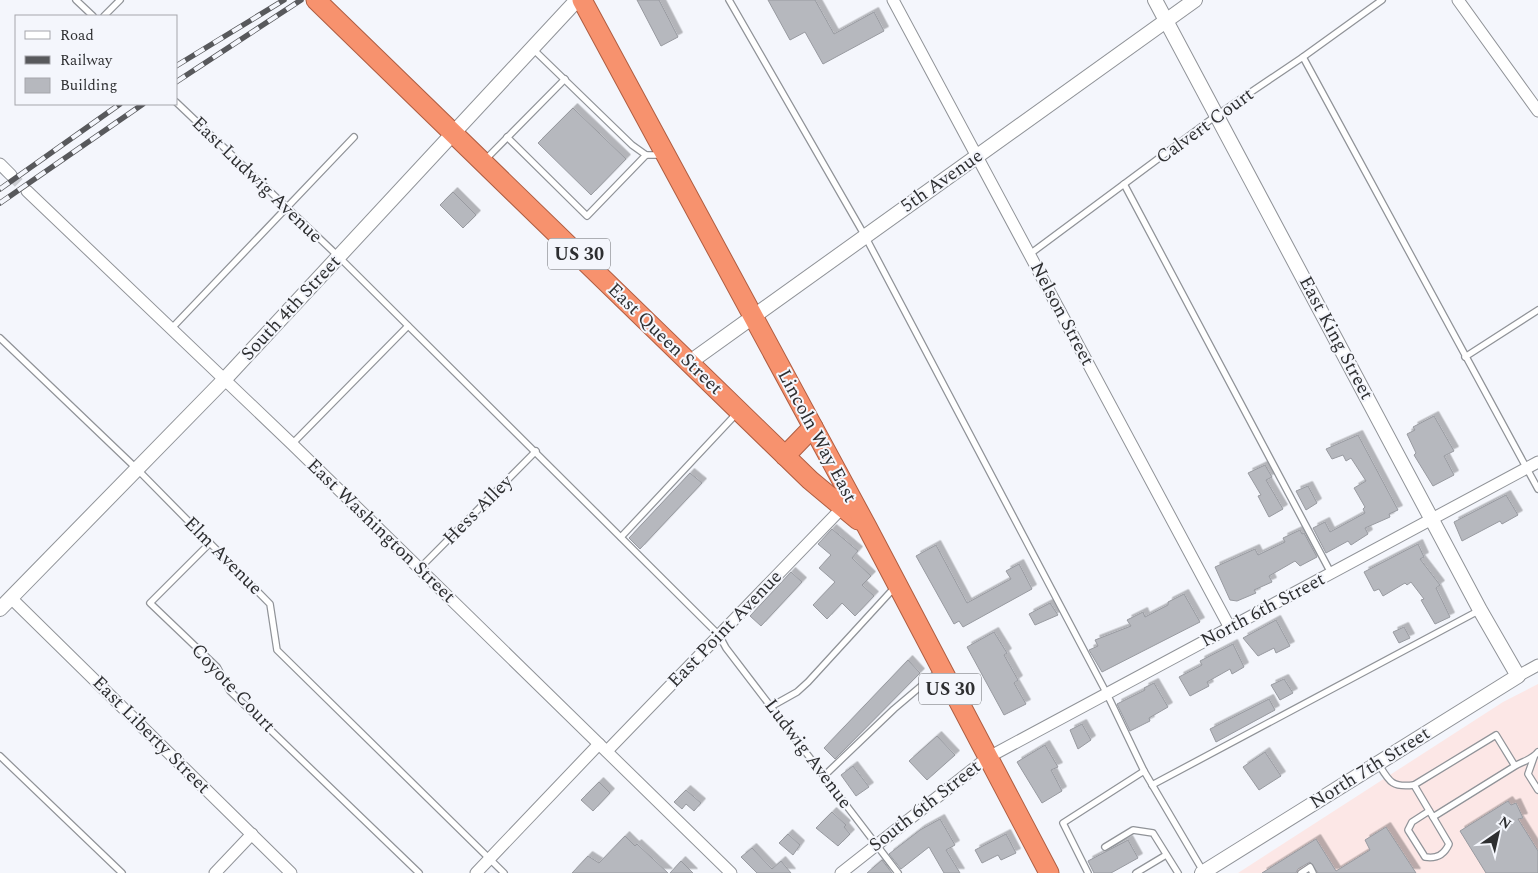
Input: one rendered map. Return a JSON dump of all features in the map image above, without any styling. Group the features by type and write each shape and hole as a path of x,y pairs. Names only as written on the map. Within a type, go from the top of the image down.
{"highway":[{"name":"East Queen Street","path":"316,0 810,480 867,527"},
{"name":"Lincoln Way East","path":"582,0 867,527 940,670 1049,873"},
{"path":"785,456 813,427"}],"street":[{"name":"South 4th Street","path":"0,610 224,380 452,132 577,0"},
{"name":"Nelson Street","path":"893,0 978,155 1230,628"},
{"name":"East King Street","path":"1155,0 1480,610 1518,676"},
{"name":"5th Avenue","path":"690,362 1195,0"},
{"path":"1458,0 1538,111"},
{"path":"0,164 11,175"},
{"name":"East Washington Street","path":"27,191 292,444 731,873"},
{"name":"North 6th Street","path":"987,758 1538,462"},
{"name":"East Point Avenue","path":"476,873 719,635 842,506"},
{"name":"East Liberty Street","path":"11,598 291,873"},
{"name":"North 7th Street","path":"1203,873 1538,665"},
{"name":"South 6th Street","path":"841,873 987,758"},
{"path":"215,873 252,834"}],"lane":[{"path":"76,0 92,15"},
{"path":"105,15 120,0"},
{"path":"729,0 865,236 1106,694 1144,771 1203,873"},
{"name":"Calvert Court","path":"1030,254 1217,115 1304,57 1382,0"},
{"path":"532,47 632,146 646,155 666,154"},
{"path":"1304,57 1538,489"},
{"path":"483,162 565,80"},
{"name":"East Ludwig Avenue","path":"178,104 339,257"},
{"path":"170,329 354,137"},
{"path":"507,137 587,216 646,155"},
{"path":"1124,184 1332,573"},
{"path":"339,257 719,635"},
{"path":"1466,357 1538,310"},
{"path":"292,444 408,326"},
{"name":"Elm Avenue","path":"0,338 137,469 270,604 277,650 504,873"},
{"path":"621,537 739,411"},
{"name":"Hess Alley","path":"420,568 536,451"},
{"name":"Coyote Court","path":"210,543 150,603 217,667 230,690 419,873"},
{"path":"772,706 797,692 808,682 897,585"},
{"path":"1152,785 1480,610"},
{"name":"Ludwig Avenue","path":"719,635 726,648 825,775 898,873"},
{"path":"825,775 894,709 940,670"},
{"path":"1378,763 1389,781 1400,787 1414,786 1496,735 1515,766"},
{"path":"1433,817 1536,755"},
{"path":"1536,755 1528,774 1538,790"},
{"path":"0,756 122,873"},
{"path":"1088,873 1063,823 1144,771"},
{"path":"1414,786 1429,810 1449,844 1445,852 1434,859 1425,857 1408,830 1412,822 1429,810"},
{"path":"1105,847 1133,830 1153,833 1178,873"},
{"path":"1136,873 1166,854"},
{"path":"1301,873 1310,868 1314,873"}],"shaded area":[{"path":"1538,684 1538,873 1238,873 1503,702"}],"building":[{"path":"637,0 659,0 678,37 661,46"},
{"path":"768,0 815,0 834,34 874,12 884,31 823,64 805,32 790,40"},
{"path":"573,108 626,159 591,195 538,143"},
{"path":"453,192 476,215 463,228 440,205"},
{"path":"1434,416 1454,451 1444,456 1454,475 1433,486 1414,455 1416,453 1407,434 1415,430 1413,427"},
{"path":"1358,435 1398,510 1389,514 1390,517 1365,528 1368,534 1351,545 1348,541 1326,553 1313,528 1325,522 1330,532 1365,513 1363,509 1365,507 1354,488 1366,481 1351,458 1346,461 1343,455 1332,459 1326,449"},
{"path":"1265,465 1272,477 1266,480 1283,509 1269,517 1258,496 1261,495 1248,473"},
{"path":"690,473 702,483 640,549 629,538"},
{"path":"1308,486 1317,503 1306,510 1296,491"},
{"path":"1506,495 1518,515 1502,524 1500,521 1462,541 1454,522"},
{"path":"832,529 858,551 852,558 871,576 862,585 874,596 855,616 842,603 827,619 813,605 835,582 819,568 831,555 818,544"},
{"path":"1300,530 1302,534 1304,533 1317,557 1300,566 1295,561 1269,576 1272,582 1254,590 1256,593 1237,601 1230,600 1215,567 1255,549 1258,555 1285,542 1283,538"},
{"path":"1418,544 1424,557 1420,559 1440,585 1436,588 1450,617 1435,624 1421,600 1424,599 1411,582 1407,585 1405,583 1383,596 1379,589 1374,591 1364,572"},
{"path":"936,545 967,603 1011,579 1006,571 1019,564 1032,589 963,627 959,621 954,624 916,556"},
{"path":"791,572 802,582 761,626 750,616"},
{"path":"1184,594 1200,622 1102,672 1089,650 1098,646 1095,640 1131,626 1127,620 1143,612 1145,617"},
{"path":"1050,603 1058,615 1035,625 1029,614"},
{"path":"1276,620 1290,646 1276,653 1274,648 1258,656 1243,638"},
{"path":"1404,627 1410,638 1399,643 1393,632"},
{"path":"994,632 1007,653 1004,655 1018,680 1014,683 1026,704 1004,715 967,647"},
{"path":"1233,644 1244,667 1232,674 1230,669 1207,682 1209,686 1190,696 1179,677 1202,665 1200,661"},
{"path":"908,660 920,673 835,759 824,748"},
{"path":"1284,679 1293,693 1280,700 1271,685"},
{"path":"1154,683 1168,707 1149,718 1150,721 1130,731 1117,704 1145,690 1144,688"},
{"path":"1269,699 1275,710 1216,742 1210,729"},
{"path":"1082,724 1091,740 1078,749 1070,730"},
{"path":"937,736 955,755 927,780 909,761"},
{"path":"1045,745 1058,767 1051,770 1062,791 1042,803 1017,762"},
{"path":"1265,752 1281,776 1259,790 1243,767"},
{"path":"853,766 869,787 856,796 841,775"},
{"path":"599,782 610,793 593,811 581,800"},
{"path":"686,790 701,803 694,811 686,804 682,809 674,802"},
{"path":"1508,801 1511,805 1516,803 1523,818 1518,819 1538,851 1538,873 1486,873 1460,831"},
{"path":"832,812 846,825 844,827 850,834 838,846 816,828"},
{"path":"940,819 955,845 946,850 960,873 944,873 929,847 901,869 889,854 920,830"},
{"path":"1386,827 1416,873 1318,873 1310,862 1298,869 1296,873 1262,873 1316,839 1336,871 1370,850 1365,840"},
{"path":"788,834 800,845 793,855 779,843"},
{"path":"1006,834 1016,853 1001,860 998,855 982,863 975,850"},
{"path":"625,836 635,846 637,844 668,873 572,873 588,856 599,863"},
{"path":"1128,840 1138,858 1111,873 1094,873 1088,861"},
{"path":"752,848 772,869 781,861 791,873 757,873 741,857"},
{"path":"882,860 892,873 867,873"},
{"path":"681,861 693,873 670,873"}],"tunnel":[{"path":"11,175 27,191"}],"railway":[{"path":"178,65 284,0"},
{"path":"178,81 301,0"},
{"path":"0,189 119,105"},
{"path":"0,203 142,105"}]}
